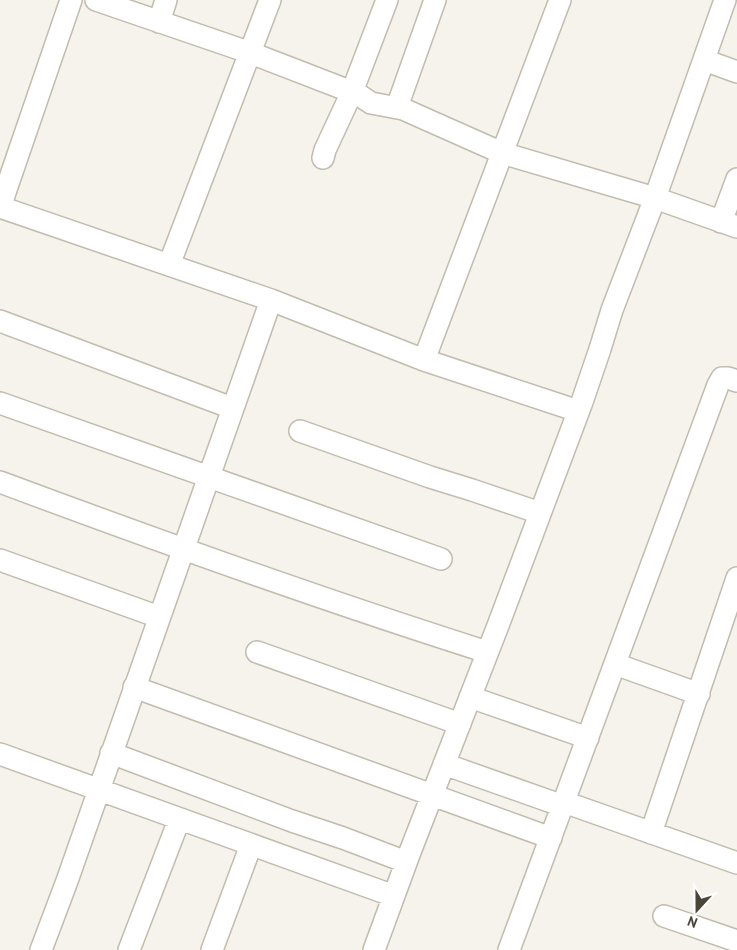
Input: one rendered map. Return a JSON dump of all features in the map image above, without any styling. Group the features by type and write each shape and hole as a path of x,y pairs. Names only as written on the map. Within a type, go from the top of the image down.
{"street":[{"path":"71,0 0,207 271,300 424,360 578,411"},
{"path":"96,0 251,53 352,92 371,103 403,109 502,152 655,198 729,225 737,179"},
{"path":"159,22 166,0"},
{"path":"169,265 270,0"},
{"path":"323,158 352,92 387,0"},
{"path":"396,107 435,0"},
{"path":"424,360 560,0"},
{"path":"374,950 578,411 612,310 655,198 725,0"},
{"path":"704,60 737,72"},
{"path":"41,950 271,300"},
{"path":"0,321 232,408"},
{"path":"510,950 718,385 722,378 737,381"},
{"path":"0,403 441,558"},
{"path":"300,431 430,477 540,512"},
{"path":"0,482 182,549 397,624 487,652"},
{"path":"0,560 159,617"},
{"path":"651,833 737,578"},
{"path":"257,652 460,724"},
{"path":"615,664 699,694"},
{"path":"134,687 551,838"},
{"path":"470,697 588,738"},
{"path":"111,752 406,862"},
{"path":"0,754 98,791 394,896"},
{"path":"444,764 737,863"},
{"path":"129,950 179,820"},
{"path":"212,950 251,845"},
{"path":"664,916 731,943"}]}
